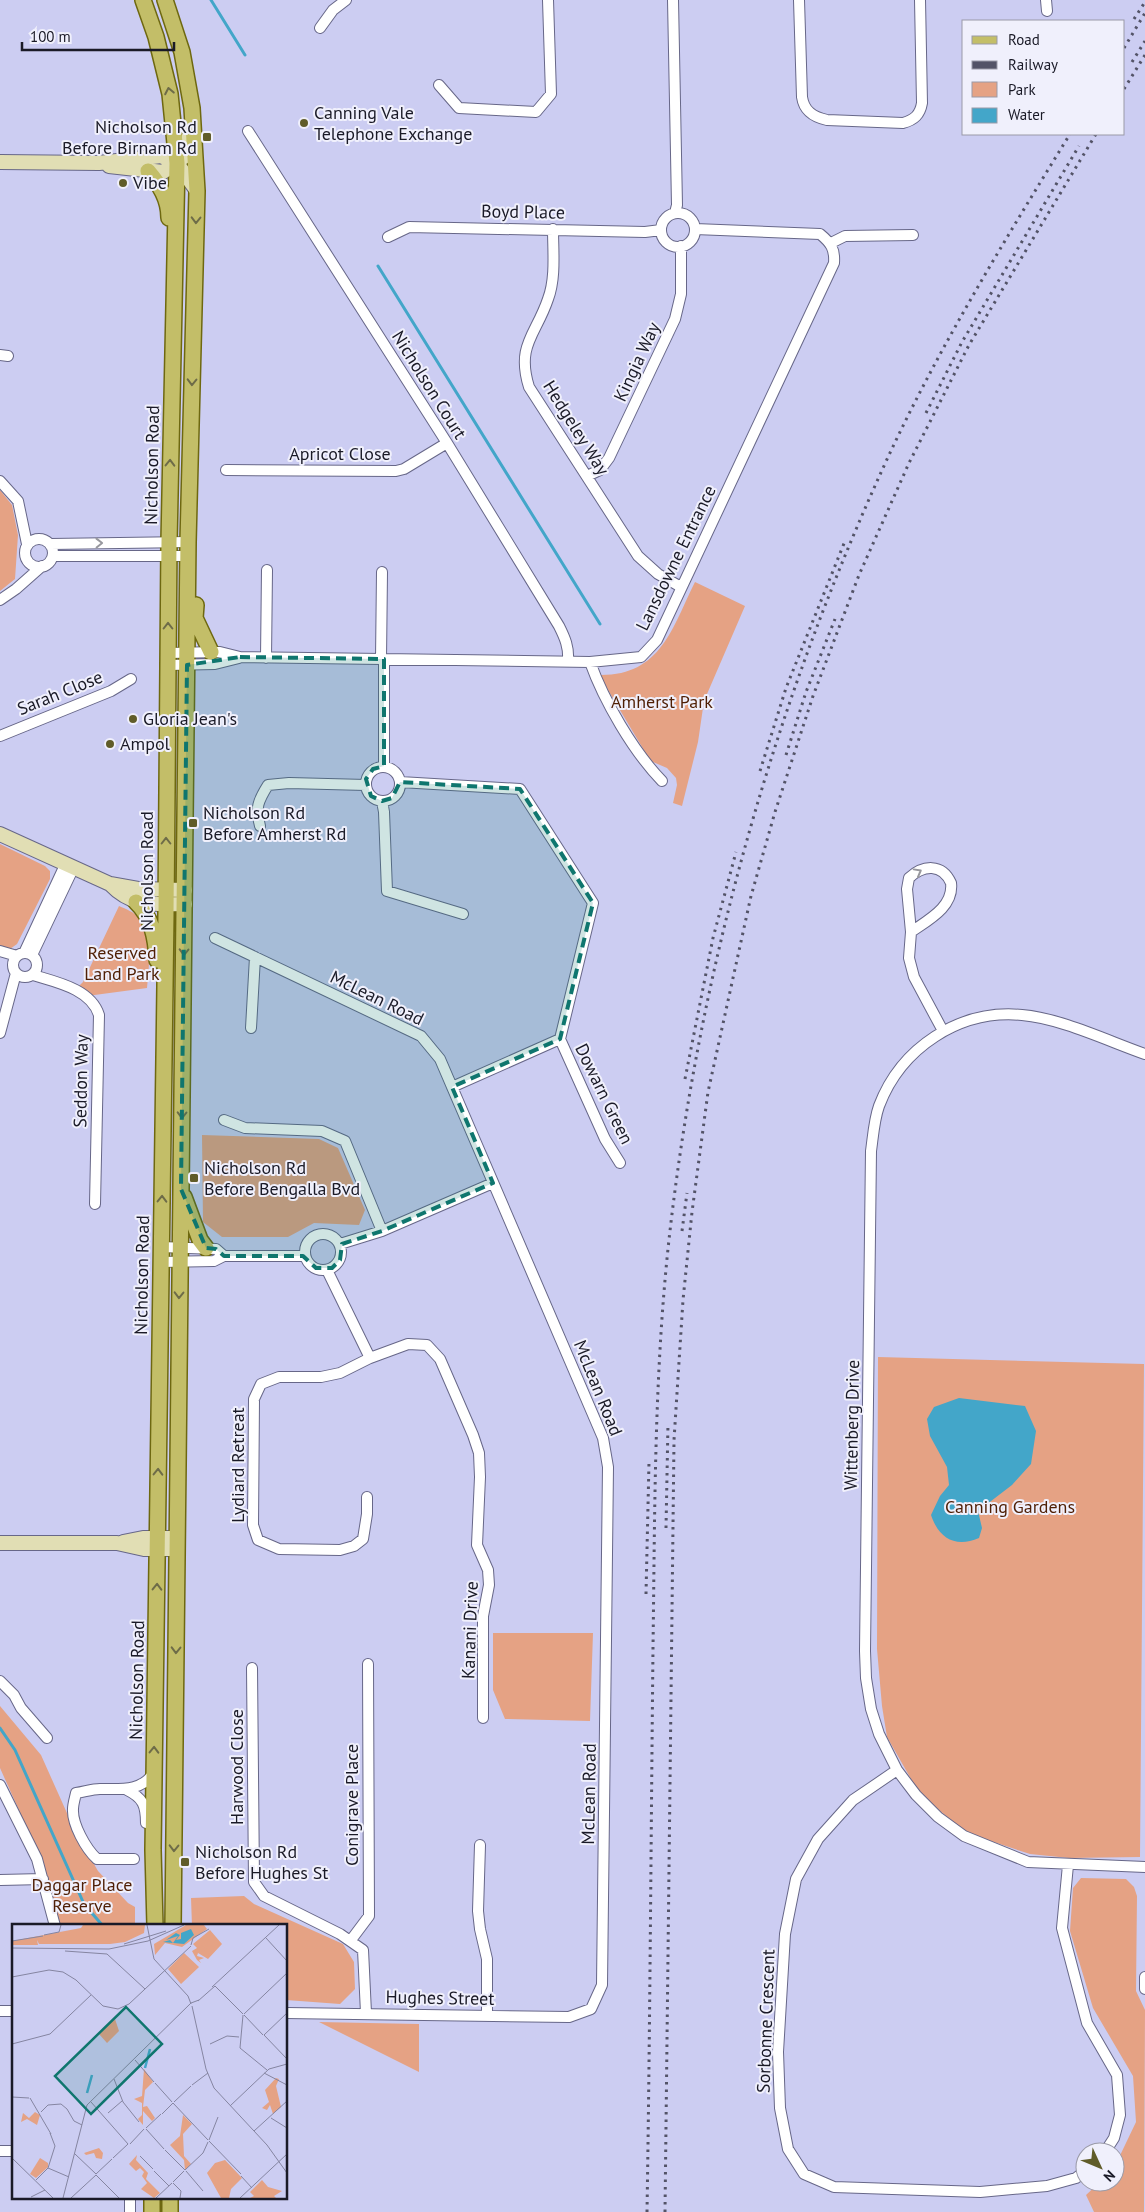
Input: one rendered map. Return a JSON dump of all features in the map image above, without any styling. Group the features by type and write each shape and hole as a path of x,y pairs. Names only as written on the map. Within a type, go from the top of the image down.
{"main road":[{"name":"Nicholson Road","path":"143,0 156,37 170,94 177,163 169,549 158,1543 152,1850 155,1924"},
{"path":"166,0 182,52 192,108 197,191 188,549 173,1924"},
{"path":"148,171 159,184 169,205 166,354 172,368"},
{"path":"188,549 198,572 195,618 211,652"},
{"path":"136,902 144,910 153,931 156,948 157,1013 164,1033"},
{"path":"181,1189 200,1240 206,1248"},
{"path":"153,1886 161,1855 162,1824 168,1820 174,1825"}],"street":[{"path":"320,28 333,10 346,0"},
{"path":"439,85 459,108 536,112 551,94 548,0"},
{"path":"674,0 677,205 675,213"},
{"path":"799,0 802,97 806,108 827,120 903,123 914,119 921,110 922,103 920,0"},
{"path":"1046,0 1046,11"},
{"path":"0,162 99,164 163,172 185,158 189,150 179,74 182,52"},
{"name":"Nicholson Court","path":"248,131 447,444 562,632 569,651 568,661"},
{"path":"99,164 162,156 177,163 197,191"},
{"path":"675,213 687,215 695,229 691,240 681,246 669,245 664,241 660,230 664,219 675,213"},
{"name":"Boyd Place","path":"388,237 409,227 645,232 660,230"},
{"name":"Hedgeley Way","path":"553,229 552,285 548,299 525,348 524,370 529,387 638,556 658,574 681,587"},
{"path":"695,229 820,234 830,243 845,236 912,235"},
{"name":"Lansdowne Entrance","path":"187,659 211,652 220,652 240,657 266,658 590,662 641,657 657,640 834,263 835,252 830,243"},
{"name":"Kingia Way","path":"587,476 600,470 609,458 675,319 681,294 681,246"},
{"name":"Apricot Close","path":"226,470 396,470 404,469 447,444"},
{"path":"0,481 18,500 25,524 27,544 24,554 28,562 33,566 42,566"},
{"path":"25,524 38,539 51,544 188,549"},
{"path":"27,544 38,539"},
{"path":"51,544 53,556"},
{"path":"0,600 53,556 169,549"},
{"path":"21,584 28,562"},
{"path":"266,658 267,570"},
{"path":"382,572 384,766"},
{"name":"Lansdowne Entrance","path":"168,659 187,659 215,664 240,657"},
{"path":"590,662 599,687 647,766 662,781"},
{"name":"Sarah Close","path":"0,736 111,691 131,679"},
{"path":"384,766 395,771 400,782 396,794 392,798 382,801 371,796 366,779 373,769 384,766"},
{"path":"400,782 520,789 593,903 560,1039 452,1087"},
{"path":"260,826 256,813 260,798 268,786 289,783 366,784"},
{"path":"382,801 387,892 463,914"},
{"path":"0,834 110,884 166,897 185,897"},
{"path":"0,1033 8,1005 24,965 69,867"},
{"path":"911,932 944,907 950,898 952,883 943,871 933,867 917,871 908,878 907,889 911,932 910,958 914,978 943,1031"},
{"path":"110,884 121,895 136,902 145,904 166,897"},
{"name":"McLean Road","path":"215,938 421,1036 440,1059 599,1430 608,1467 607,1656 602,1985 592,2009"},
{"path":"0,951 24,965"},
{"name":"Seddon Way","path":"0,957 24,965 89,997 96,1005 98,1015 95,1204"},
{"path":"251,1028 255,957"},
{"name":"Wittenberg Drive","path":"1145,1054 1054,1022 1023,1015 994,1014 960,1022 920,1046 888,1086 878,1108 870,1151 866,1678 871,1709 878,1734 897,1770 916,1795 938,1817 964,1836 1028,1862 1145,1867"},
{"name":"Dowarn Green","path":"560,1039 605,1139 620,1163"},
{"path":"224,1120 245,1128 322,1131 345,1141 382,1231"},
{"path":"340,1244 382,1231 493,1183"},
{"path":"326,1234 332,1236 340,1244 340,1260 327,1270 311,1265 305,1256 307,1244 315,1235 326,1234"},
{"path":"161,1255 180,1247 216,1249 224,1256"},
{"path":"161,1255 180,1263 214,1261 224,1256 305,1256"},
{"path":"327,1270 370,1358"},
{"name":"Lydiard Retreat","path":"367,1497 367,1514 363,1538 354,1546 340,1550 279,1549 258,1540 253,1525 254,1399 261,1384 279,1377 321,1377 340,1373 370,1358 408,1344 427,1345 440,1359 473,1435 479,1454 480,1486 477,1545"},
{"path":"0,1543 117,1543 144,1549 158,1543 177,1543"},
{"name":"Kanani Drive","path":"477,1545 488,1570 488,1585 483,1616 483,1718"},
{"name":"Conigrave Place","path":"351,1940 369,1916 368,1664"},
{"name":"Harwood Close","path":"252,1668 254,1882 264,1896 351,1940"},
{"path":"0,1681 14,1695 20,1708 47,1738"},
{"name":"Sorbonne Crescent","path":"897,1770 848,1806 818,1839 796,1879 785,1934 778,2052 780,2108 788,2149 804,2174 834,2187 980,2192 1046,2186 1075,2178"},
{"path":"134,1859 97,1858 92,1854 74,1819 73,1809 76,1793 98,1789 127,1790 142,1784 154,1772"},
{"path":"0,1785 37,1859 54,1924"},
{"path":"127,1790 138,1796 145,1804 146,1837 152,1850"},
{"path":"480,1845 478,1911 487,1959 487,2014"},
{"path":"1068,1865 1062,1928 1087,2023 1117,2075 1120,2114 1111,2142"},
{"path":"0,1880 43,1879"},
{"path":"351,1940 363,1950 366,2013"},
{"path":"1145,1977 1145,1989"},
{"name":"Hughes Street","path":"288,2013 487,2014 569,2017 592,2009"}],"highlighted area":[{"path":"240,657 384,659 384,766 373,769 366,779 371,796 382,801 392,798 400,782 520,789 593,903 560,1039 452,1087 493,1183 382,1231 342,1244 340,1260 332,1268 316,1268 303,1256 224,1256 216,1249 206,1248 181,1189 187,665"}],"green space":[{"path":"0,490 12,505 18,535 15,579 0,591"},
{"name":"Amherst Park","path":"695,582 745,606 704,701 698,742 682,806 673,803 677,785 676,778 667,768 653,762 648,757 599,675 620,673 637,667 651,658 671,632"},
{"path":"0,844 45,866 50,871 50,879 17,944 10,949 0,947"},
{"name":"Reserved Land Park","path":"119,906 139,918 146,934 149,952 147,988 87,996 75,990 83,982"},
{"path":"202,1135 319,1139 338,1148 365,1210 359,1225 314,1223 288,1237 222,1237 203,1222"},
{"name":"Canning Gardens","path":"878,1357 1144,1364 1140,1857 1069,1858 1030,1854 966,1833 919,1793 887,1737 877,1649"},
{"path":"493,1633 593,1633 590,1721 505,1719 493,1690"},
{"name":"Daggar Place Reserve","path":"0,1706 41,1755 75,1831 98,1871 128,1903 135,1907 135,1924 58,1924 44,1866 0,1768"},
{"path":"1081,1878 1126,1879 1134,1887 1137,1896 1136,1991 1145,2010 1144,2212 1094,2212 1086,2195 1089,2192 1125,2192 1125,2145 1136,2122 1133,2076 1093,2008 1070,1931 1073,1888"},
{"path":"244,1896 254,1904 343,1944 354,1962 355,1989 340,2004 288,2000 288,1924 192,1924 191,1898"},
{"path":"319,2022 419,2024 419,2072"}],"water":[{"path":"959,1398 1025,1406 1036,1431 1031,1464 1012,1485 978,1511 982,1528 979,1538 963,1542 949,1539 944,1535 934,1523 931,1515 940,1496 949,1485 947,1467 930,1436 927,1419 934,1407"}],"waterway":[{"path":"211,0 245,55"},
{"path":"378,266 600,624"},
{"path":"0,1728 15,1750 84,1904 101,1924"}],"railway":[{"path":"1134,19 1145,2"},
{"path":"1125,46 1145,13"},
{"path":"1132,62 1145,41"},
{"path":"1125,87 1145,55"},
{"path":"647,2212 656,1431 662,1322 672,1214 686,1116 704,1019 725,922 751,826 780,732 813,638 849,546 889,455 930,373 998,252 1069,135"},
{"path":"665,2212 674,1440 683,1300 692,1212 708,1092 751,896 775,812 813,696 859,575 909,463 969,345 1095,135"},
{"path":"926,413 962,342 1079,146"},
{"path":"760,771 786,688 845,541"},
{"path":"786,755 806,692 835,619"},
{"path":"685,1079 713,938 736,852"},
{"path":"682,1231 687,1193"},
{"path":"666,1528 668,1423"},
{"path":"646,1594 649,1462"}],"place":[{"name":"Canning Vale Telephone Exchange","path":"304,123"},
{"name":"Nicholson Rd Before Birnam Rd","path":"207,137"},
{"name":"Vibe","path":"123,183"},
{"name":"Gloria Jean's","path":"133,719"},
{"name":"Ampol","path":"110,744"},
{"name":"Nicholson Rd Before Amherst Rd","path":"193,823"},
{"name":"Nicholson Rd Before Bengalla Bvd","path":"194,1178"},
{"name":"Nicholson Rd Before Hughes St","path":"185,1862"}]}
